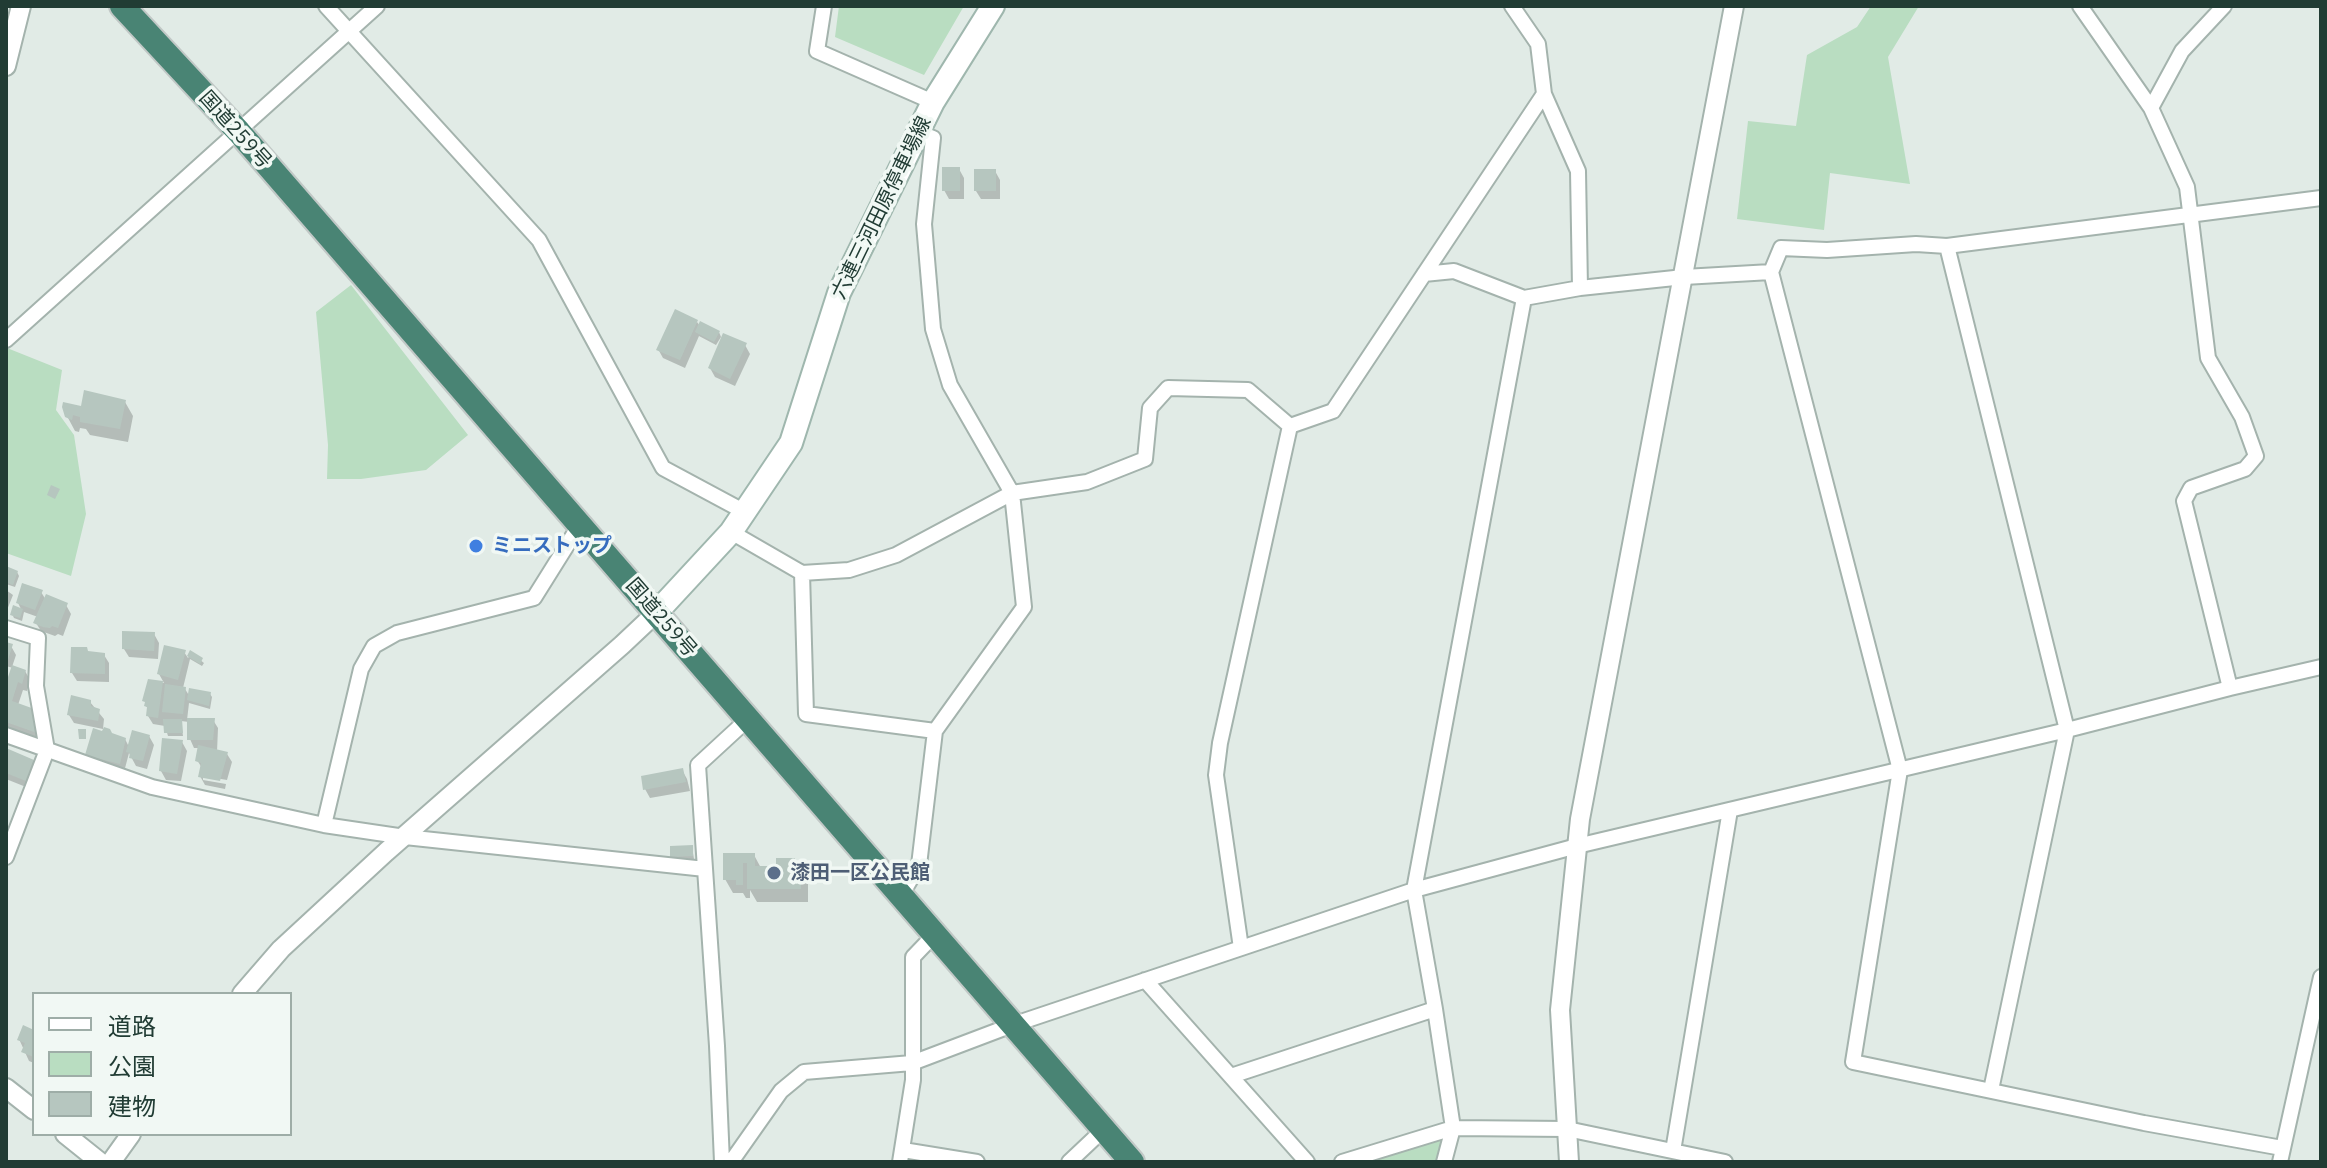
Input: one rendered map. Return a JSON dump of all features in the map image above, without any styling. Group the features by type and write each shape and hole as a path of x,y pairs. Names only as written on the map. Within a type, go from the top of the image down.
{"highway":[{"name":"国道259号","path":"122,6 239,132 1132,1162"}],"main road":[{"name":"六連三河田原停車場線","path":"656,613 731,532 791,443 839,293 933,102 993,6"}],"street":[{"path":"6,66 21,6"},
{"path":"326,6 539,240 663,468 745,512"},
{"path":"6,340 377,6"},
{"path":"824,6 817,51 933,102"},
{"path":"1512,6 1538,44 1544,94 1578,171 1580,288"},
{"path":"1569,1162 1560,1010 1577,846 1734,6"},
{"path":"2080,6 2151,108 2187,187 2208,358 2242,417 2256,456 2245,469 2191,488 2184,501 2230,688"},
{"path":"2151,108 2182,51 2224,6"},
{"path":"1290,426 1333,411 1544,94"},
{"path":"902,894 919,865 935,731 1024,607 1012,493 950,385 933,329 924,224 933,138 918,132"},
{"path":"2321,198 1947,246 1916,244 1827,250 1781,248 1771,272 1900,770 1853,1062 2281,1155 2321,977"},
{"path":"1947,246 2067,730 1991,1090"},
{"path":"1424,274 1454,271 1524,298 1580,288 1684,277 1771,272"},
{"path":"1444,1162 1453,1128 1414,890 1524,298"},
{"path":"731,532 802,573 849,570 896,555 1012,493 1087,482 1145,459 1150,408 1168,388 1248,390 1290,426"},
{"path":"1241,948 1216,775 1220,743 1290,426"},
{"path":"324,825 361,669 374,646 397,633 534,598 579,526"},
{"path":"802,573 806,714 935,731"},
{"path":"244,992 281,949 656,613"},
{"path":"6,628 38,638 36,686 47,750 10,835 6,857"},
{"path":"731,1162 781,1091 804,1072 912,1063 1015,1024 1414,890 1577,846 2321,667"},
{"path":"722,1162 698,765 748,719"},
{"path":"6,735 152,787 324,825 405,837 705,869"},
{"path":"1673,1151 1730,810"},
{"path":"936,933 913,957 913,1080 901,1156 977,1162"},
{"path":"1145,980 1307,1162"},
{"path":"1231,1076 1435,1009"},
{"path":"6,1088 32,1108"},
{"path":"1342,1162 1453,1128 1567,1129 1725,1162"},
{"path":"1069,1162 1104,1129"},
{"path":"68,1136 100,1162"},
{"path":"111,1162 130,1136"}],"green space":[{"path":"839,6 964,6 924,75 835,37"},
{"path":"1871,6 1919,6 1888,57 1910,184 1830,173 1824,230 1737,219 1748,121 1796,126 1807,55 1857,27"},
{"path":"351,285 468,435 426,470 361,479 327,479 328,445 316,312"},
{"path":"7,348 62,370 56,410 74,435 86,514 71,576 6,553"},
{"path":"1444,1135 1437,1162 1371,1162"}],"building":[{"path":"942,167 960,167 960,191 942,191"},
{"path":"974,169 996,169 996,191 974,191"},
{"path":"675,309 698,320 680,360 656,350"},
{"path":"700,321 720,331 714,342 695,332"},
{"path":"723,333 747,343 730,379 708,368"},
{"path":"84,390 126,400 120,429 80,422 80,417 73,415 72,420 65,417 63,402 81,406"},
{"path":"51,485 60,489 55,499 47,495"},
{"path":"6,566 18,571 13,585 6,582"},
{"path":"22,583 43,590 35,610 16,603"},
{"path":"46,594 68,603 58,628 33,623"},
{"path":"13,605 23,609 20,618 10,615"},
{"path":"122,631 155,632 154,651 122,649"},
{"path":"6,642 13,644 7,663 6,663"},
{"path":"164,645 186,650 178,680 157,674"},
{"path":"71,647 87,647 88,651 105,653 105,674 70,673"},
{"path":"190,650 203,658 200,664 187,656"},
{"path":"12,665 26,670 12,701 40,711 37,733 6,722 6,683"},
{"path":"148,679 163,681 158,718 146,716 147,707 142,701"},
{"path":"165,684 186,687 183,714 162,712"},
{"path":"189,688 211,692 209,706 187,700"},
{"path":"71,695 91,700 91,706 100,709 98,721 67,715"},
{"path":"187,718 215,718 213,740 187,740"},
{"path":"163,719 182,719 183,733 164,733"},
{"path":"104,727 126,738 120,764 85,755 93,728 102,731"},
{"path":"78,729 86,729 86,739 79,739"},
{"path":"132,730 150,735 143,761 129,758 130,753 126,752"},
{"path":"162,738 183,740 177,774 159,771"},
{"path":"198,745 228,752 220,781 198,777 201,763 195,761"},
{"path":"6,748 34,760 26,781 6,773"},
{"path":"683,768 686,782 643,790 641,776"},
{"path":"693,845 693,856 670,857 670,846"},
{"name":"漆田一区公民館","path":"723,853 755,853 755,866 776,866 776,858 795,858 795,864 801,864 801,889 747,889 747,863 743,863 743,885 736,885 736,880 723,880"},
{"path":"23,1025 32,1029 32,1056 21,1052 25,1043 17,1040"}],"place":[{"name":"ミニストップ","path":"476,546"},
{"name":"漆田一区公民館","path":"774,873"}]}
